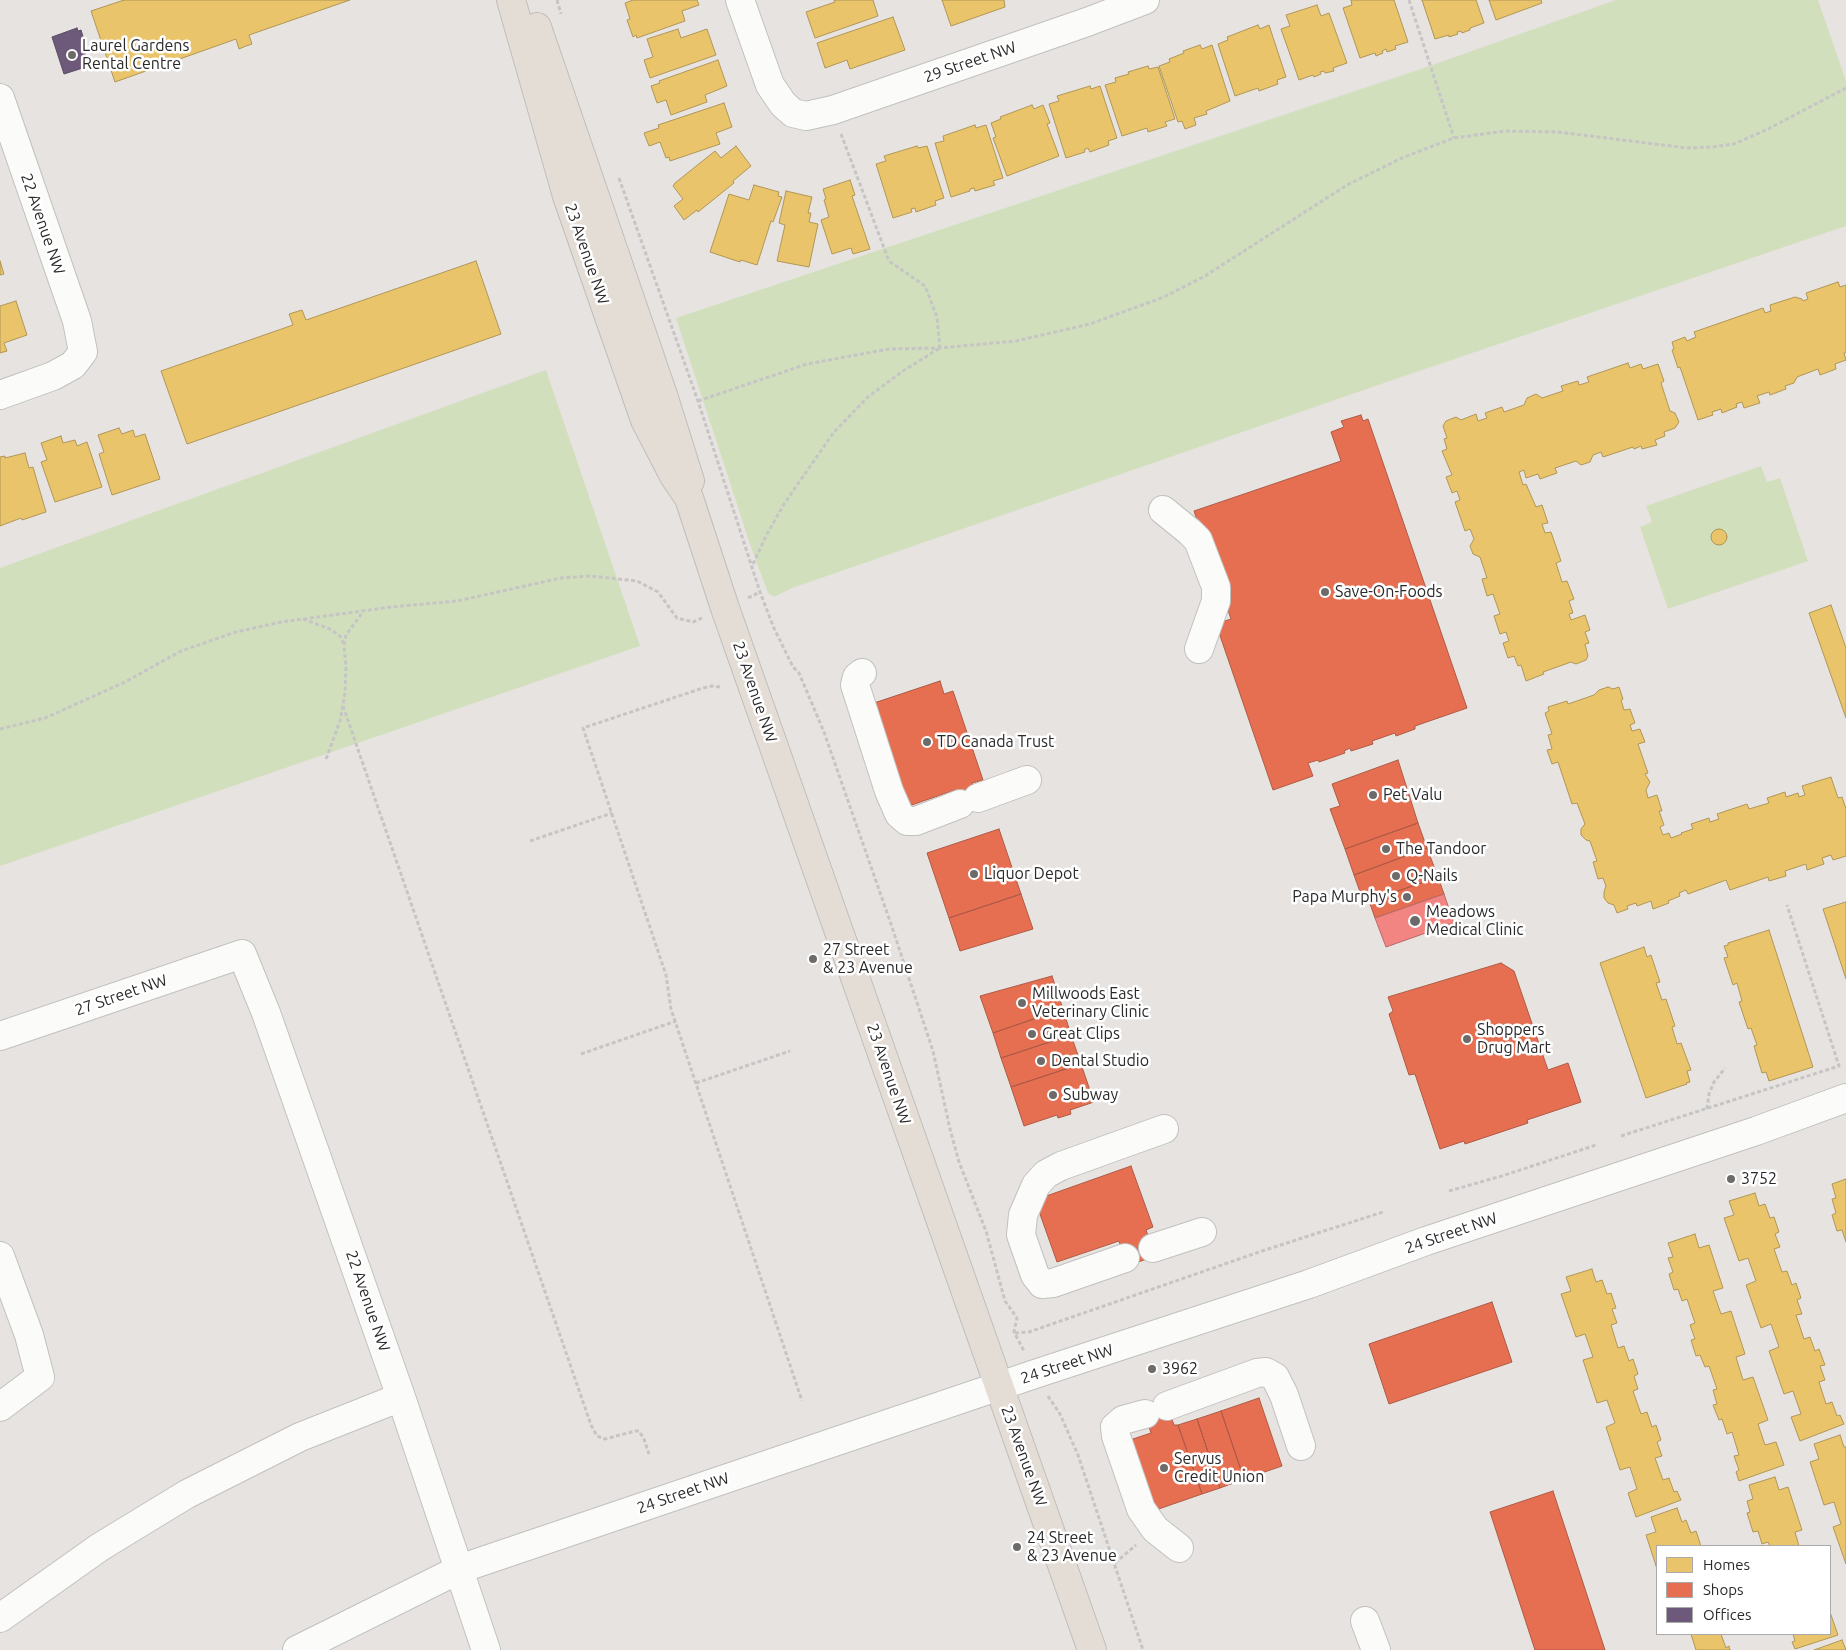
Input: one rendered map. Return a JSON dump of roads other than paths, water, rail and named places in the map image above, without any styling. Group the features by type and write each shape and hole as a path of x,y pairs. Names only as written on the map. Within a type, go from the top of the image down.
{"main road":[{"name":"23 Avenue NW","path":"511,0 567,196 645,420 674,476 689,498 725,608 1092,1650"},
{"name":"23 Avenue NW","path":"528,0 690,479 689,498"}],"street":[{"name":"29 Street NW","path":"740,0 770,85 783,104 793,114 806,116 832,110 1083,11 1145,0"},
{"name":"22 Avenue NW","path":"0,98 77,321 84,352 73,366 53,376 0,394"},
{"path":"1163,510 1198,540 1216,587 1216,601 1199,649"},
{"path":"862,673 856,676 855,685 889,791 899,814 907,821 916,821 1027,780"},
{"name":"22 Avenue NW","path":"242,954 270,1022 402,1397 486,1650"},
{"name":"27 Street NW","path":"0,1036 242,954"},
{"name":"24 Street NW","path":"297,1650 460,1569 999,1386 1309,1284 1426,1241 1747,1134 1846,1098"},
{"path":"1125,1258 1053,1283 1042,1284 1035,1275 1021,1235 1022,1215 1036,1185 1046,1174 1061,1166 1164,1129"},
{"path":"1152,1248 1202,1232"},
{"path":"0,1256 29,1335 40,1377 0,1407"},
{"path":"1179,1548 1155,1529 1141,1509 1116,1436 1115,1427 1123,1420 1257,1373 1266,1372 1275,1377 1284,1395 1300,1446"},
{"path":"0,1618 100,1547 187,1494 300,1437 402,1397"},
{"path":"1365,1621 1376,1650"}],"place":[{"name":"Laurel Gardens Rental Centre","path":"72,55"},
{"name":"Save-On-Foods","path":"1325,592"},
{"name":"TD Canada Trust","path":"927,742"},
{"name":"Pet Valu","path":"1373,795"},
{"name":"The Tandoor","path":"1386,849"},
{"name":"Liquor Depot","path":"974,874"},
{"name":"Q-Nails","path":"1396,876"},
{"name":"Papa Murphy's","path":"1407,897"},
{"name":"Meadows Medical Clinic","path":"1415,921"},
{"name":"27 Street & 23 Avenue","path":"813,959"},
{"name":"Millwoods East Veterinary Clinic","path":"1022,1003"},
{"name":"Great Clips","path":"1032,1034"},
{"name":"Shoppers Drug Mart","path":"1467,1039"},
{"name":"Dental Studio","path":"1041,1061"},
{"name":"Subway","path":"1053,1095"},
{"name":"3752","path":"1731,1179"},
{"name":"3962","path":"1152,1369"},
{"name":"Servus Credit Union","path":"1164,1468"},
{"name":"24 Street & 23 Avenue","path":"1017,1547"}]}
